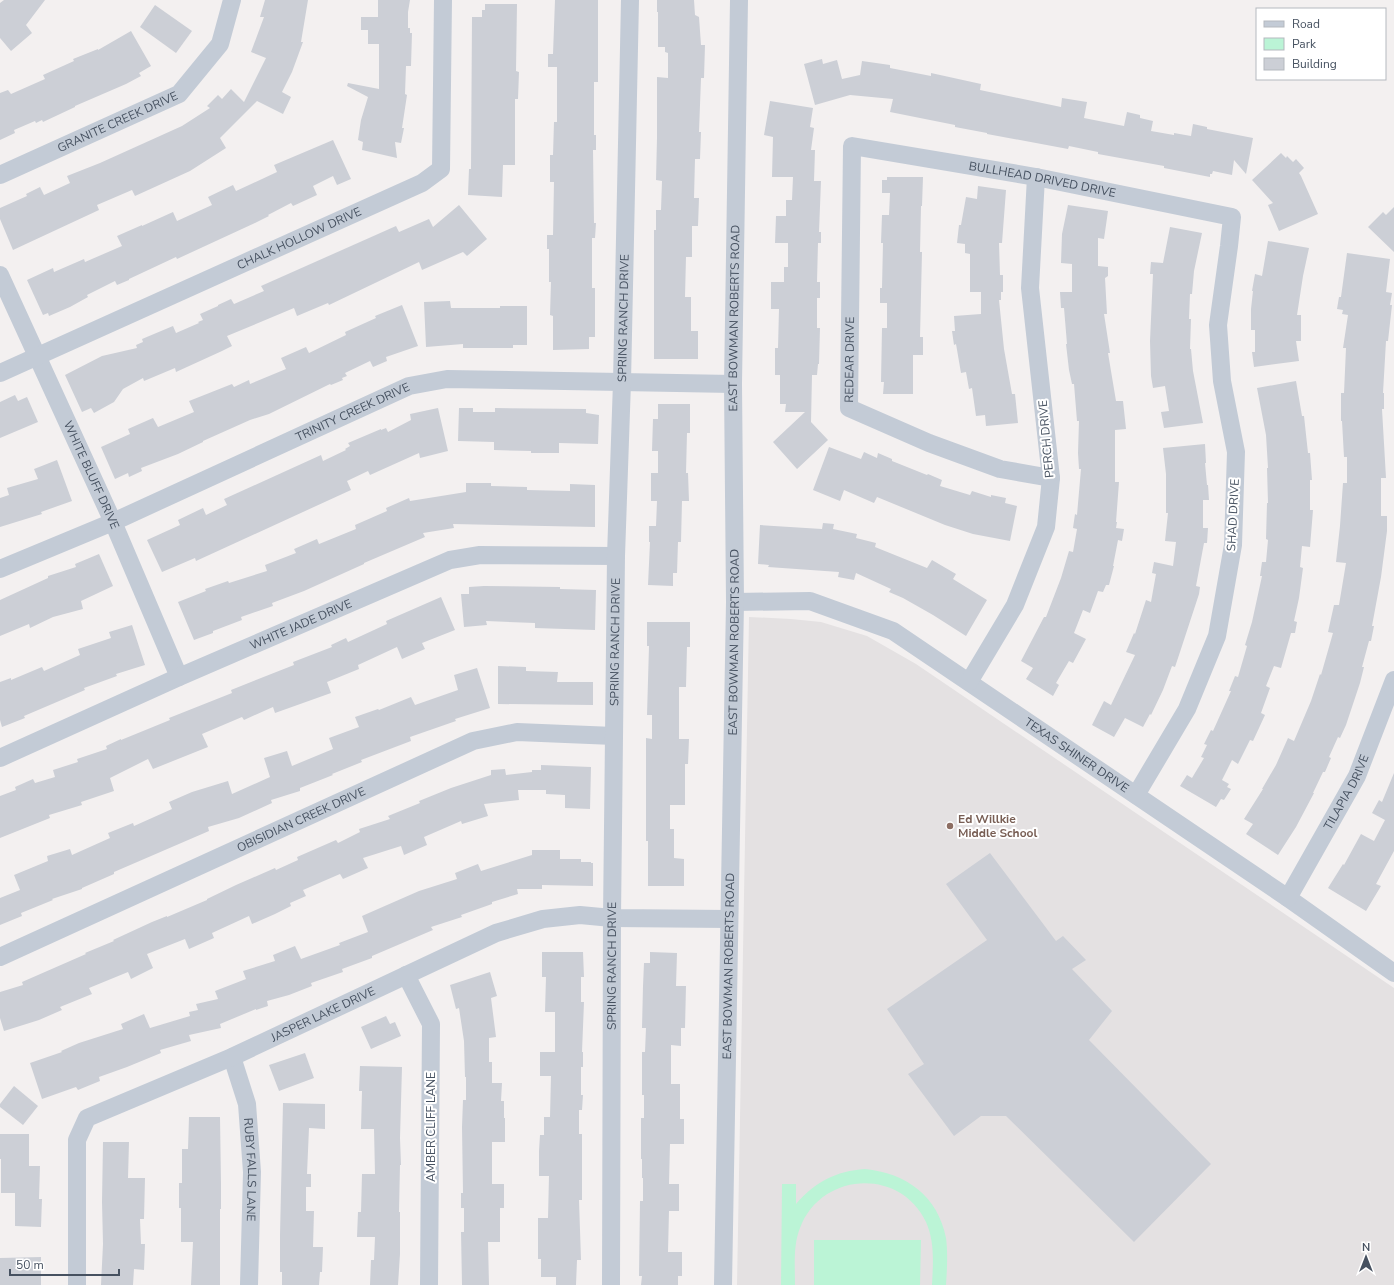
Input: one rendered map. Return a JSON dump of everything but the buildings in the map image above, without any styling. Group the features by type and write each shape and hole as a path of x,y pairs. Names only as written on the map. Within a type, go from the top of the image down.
{"street":[{"name":"GRANITE CREEK DRIVE","path":"0,175 178,94 220,44 232,0"},
{"name":"CHALK HOLLOW DRIVE","path":"0,373 422,183 442,168 443,0"},
{"name":"SPRING RANCH DRIVE","path":"611,1285 612,918 616,556 622,382 630,0"},
{"name":"EAST BOWMAN ROBERTS ROAD","path":"723,1285 735,602 733,384 739,0"},
{"name":"BULLHEAD DRIVED DRIVE","path":"852,146 1036,178 1232,217"},
{"name":"REDEAR DRIVE","path":"852,146 849,408 929,443 1000,469 1051,478"},
{"name":"PERCH DRIVE","path":"969,682 1015,604 1046,527 1051,478 1030,288 1036,178"},
{"name":"SHAD DRIVE","path":"1136,795 1187,710 1217,636 1233,545 1236,452 1222,381 1218,325 1230,246 1232,217"},
{"name":"WHITE BLUFF DRIVE","path":"0,275 112,522 178,677"},
{"name":"TRINITY CREEK DRIVE","path":"0,569 112,522 410,386 447,379 733,384"},
{"name":"WHITE JADE DRIVE","path":"0,758 178,677 450,560 480,555 616,556"},
{"name":"TEXAS SHINER DRIVE","path":"735,602 810,601 893,631 1288,898 1394,973"},
{"name":"TILAPIA DRIVE","path":"1288,898 1357,776 1394,680"},
{"name":"OBISIDIAN CREEK DRIVE","path":"0,957 473,741 517,732 614,736"},
{"name":"JASPER LAKE DRIVE","path":"77,1285 77,1140 87,1118 232,1057 496,933 543,919 580,915 612,918 730,919"},
{"name":"AMBER CLIFF LANE","path":"406,975 431,1024 429,1285"},
{"name":"RUBY FALLS LANE","path":"232,1057 247,1104 252,1172 249,1285"}],"shaded area":[{"name":"Ed Willkie Middle School","path":"749,617 821,622 867,636 916,664 1394,988 1394,1285 737,1285"}],"green space":[{"path":"865,1169 880,1171 907,1182 918,1189 936,1210 942,1223 946,1238 946,1285 932,1285 933,1253 931,1237 926,1222 914,1204 898,1192 880,1185 861,1183 842,1187 825,1196 810,1209 800,1228 796,1241 795,1285 781,1285 782,1184 796,1184 796,1204 803,1196 827,1179 845,1172"},
{"path":"814,1240 921,1240 920,1285 814,1285"}],"place":[{"name":"Ed Willkie Middle School","path":"950,826"}]}
